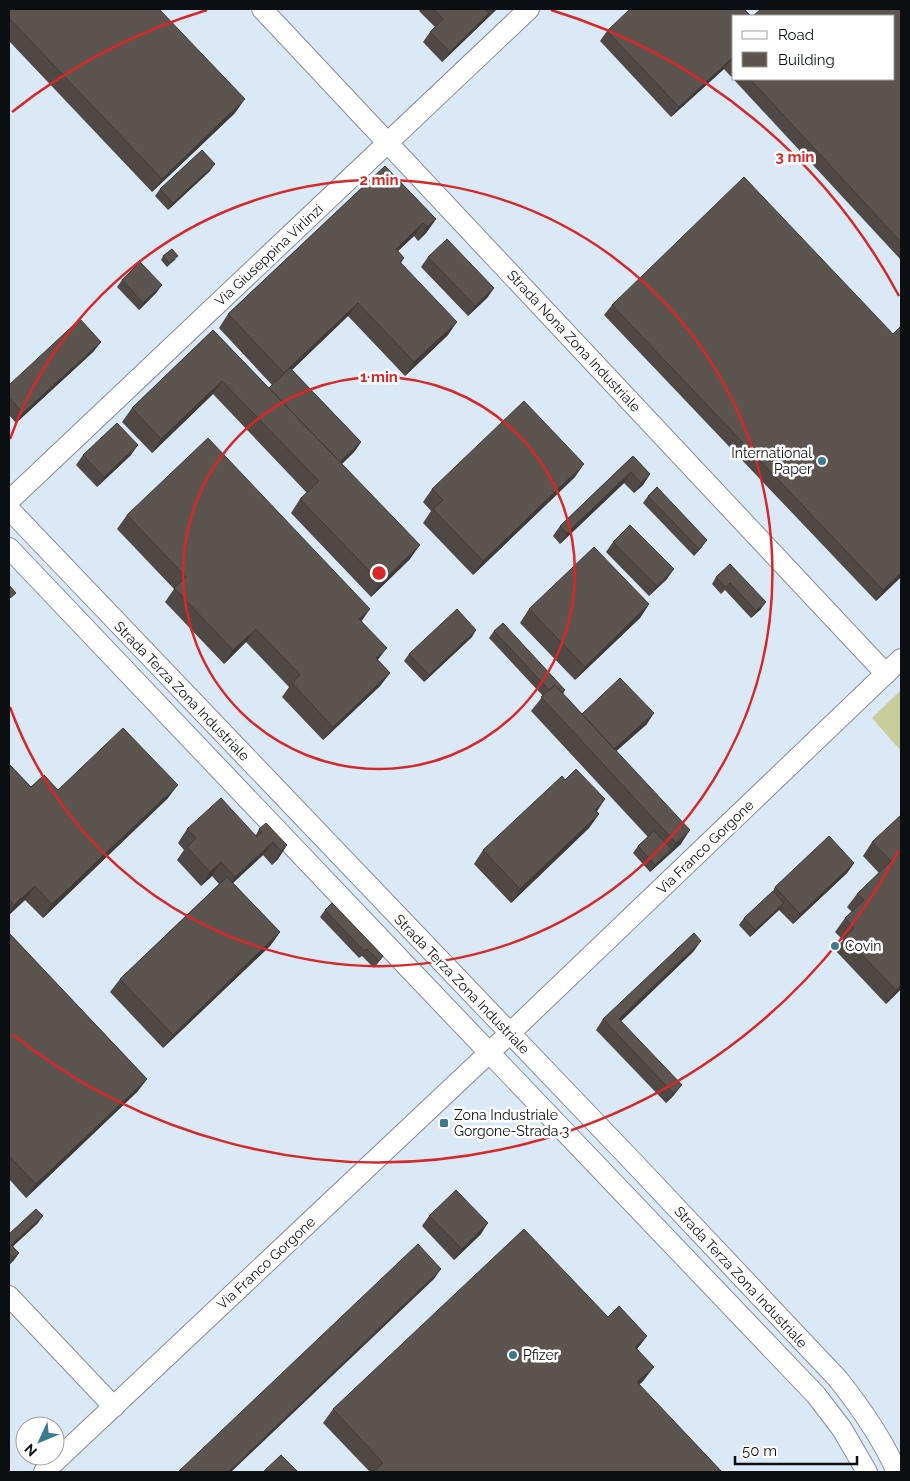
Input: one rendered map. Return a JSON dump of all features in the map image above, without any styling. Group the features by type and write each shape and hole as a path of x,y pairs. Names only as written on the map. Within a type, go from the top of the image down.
{"street":[{"name":"Strada Nona Zona Industriale","path":"262,9 886,674"},
{"name":"Via Giuseppina Virlinzi","path":"9,501 529,9"},
{"name":"Strada Terza Zona Industriale","path":"9,509 838,1379 864,1412 888,1452 897,1472"},
{"name":"Strada Terza Zona Industriale","path":"9,548 488,1053 816,1395 842,1428 867,1472"},
{"name":"Via Franco Gorgone","path":"44,1472 509,1034 901,659"},
{"path":"9,1296 114,1407"}],"shaded area":[{"path":"9,9 901,9 901,1472 9,1472"}],"green space":[{"path":"901,690 901,751 872,718"}],"building":[{"path":"9,9 159,9 245,99 162,179 9,18"},
{"path":"434,9 484,9 489,13 450,52 430,32 443,19"},
{"path":"630,9 744,9 750,15 732,15 732,60 679,107 607,31"},
{"path":"761,9 901,9 901,242 751,80 895,80 895,15 754,15"},
{"path":"202,150 215,164 173,203 160,189"},
{"path":"385,166 436,219 427,227 423,223 396,249 404,258 400,262 457,322 414,362 358,303 284,373 228,314"},
{"name":"International Paper","path":"744,177 893,334 901,326 901,573 883,590 612,305"},
{"path":"447,239 494,288 475,306 428,257"},
{"path":"172,249 178,256 169,263 163,256"},
{"path":"140,262 162,285 143,303 122,280"},
{"path":"80,319 101,342 23,413 9,397 9,385"},
{"path":"213,330 420,545 381,583 300,499 319,481 222,381 161,439 132,408"},
{"path":"290,368 361,442 340,462 269,388"},
{"path":"524,401 584,464 483,561 433,509 443,500 432,489"},
{"path":"117,423 138,445 104,477 83,455"},
{"path":"208,438 370,609 359,619 387,648 376,658 390,673 333,727 292,683 300,675 256,629 233,650 174,588 186,577 127,515"},
{"path":"633,456 650,474 641,483 631,472 567,533 560,526"},
{"path":"657,487 707,540 699,549 648,496"},
{"path":"630,525 674,569 657,586 613,542"},
{"path":"594,547 649,604 585,667 529,609"},
{"path":"730,564 766,602 756,611 730,583 726,587 716,577"},
{"path":"9,585 16,593 9,599"},
{"path":"457,609 476,630 429,675 409,654"},
{"path":"503,623 565,690 562,693 555,685 549,690 494,631"},
{"path":"620,678 654,713 614,749 582,714"},
{"path":"555,685 690,830 676,843 541,697"},
{"path":"123,728 178,785 52,904 35,886 14,905 9,899 9,764 31,787 44,775 58,790"},
{"path":"576,769 605,799 595,810 599,814 520,889 483,850 562,776 565,780"},
{"path":"221,798 257,837 262,832 259,829 266,823 287,845 281,851 273,842 235,877 221,862 210,872 187,847 196,838 187,829"},
{"path":"901,815 901,985 896,990 845,937 854,928 845,918 864,900 857,894 891,861 872,842"},
{"path":"654,831 672,849 655,865 638,846"},
{"path":"829,836 854,863 800,914 775,887"},
{"path":"227,877 280,932 173,1035 120,979"},
{"path":"773,891 784,903 755,930 744,918"},
{"path":"332,903 383,956 379,961 367,949 364,951 325,910"},
{"path":"9,933 147,1079 36,1184 9,1156"},
{"path":"694,933 701,941 619,1019 682,1085 673,1093 603,1019"},
{"path":"456,1190 488,1223 462,1249 429,1216"},
{"path":"36,1209 43,1216 11,1245 19,1253 13,1258 9,1253 9,1234"},
{"name":"Pfizer","path":"524,1229 608,1317 619,1306 647,1336 635,1347 654,1367 637,1382 722,1472 373,1472 383,1463 333,1409"},
{"path":"418,1244 441,1269 228,1472 179,1471"},
{"path":"281,1455 298,1472 263,1472"}],"place":[{"name":"International Paper","path":"822,461"},
{"name":"Covin","path":"835,946"},
{"name":"Zona Industriale Gorgone-Strada 3","path":"444,1123"},
{"name":"Pfizer","path":"513,1355"}]}
